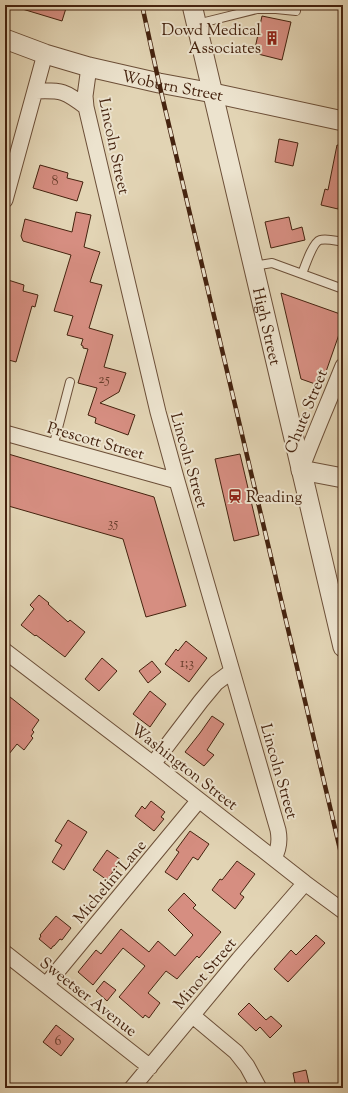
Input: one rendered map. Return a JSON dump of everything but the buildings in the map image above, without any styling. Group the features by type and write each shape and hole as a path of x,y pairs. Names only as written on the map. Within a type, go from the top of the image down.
{"street":[{"name":"High Street","path":"192,5 301,470 336,590 343,647"},
{"name":"Woburn Street","path":"5,39 45,54 89,67 343,122"},
{"path":"5,200 45,54"},
{"name":"Lincoln Street","path":"89,67 85,96 86,108 158,412 278,830 280,838 274,858"},
{"path":"36,91 61,91 73,97 86,108"},
{"name":"Chute Street","path":"301,470 343,366"},
{"name":"Prescott Street","path":"5,433 177,481"},
{"path":"301,470 343,478"},
{"name":"Washington Street","path":"5,651 305,883 343,910"},
{"path":"153,764 216,683 232,671"},
{"name":"Michelini Lane","path":"46,985 199,800"},
{"name":"Minot Street","path":"132,1088 305,883"},
{"name":"Sweetser Avenue","path":"5,953 150,1067"},
{"path":"193,1016 236,1052 247,1066 258,1088"}],"lane":[{"path":"196,24 257,10 276,9 296,11"},
{"path":"302,274 316,242 320,240 343,242"},
{"path":"253,266 272,263 343,289"},
{"path":"53,446 70,382"}],"railway":[{"path":"142,5 159,83 343,862"}],"place":[{"name":"Dowd Medical Associates","path":"272,38"},
{"name":"Reading","path":"235,496"}]}
